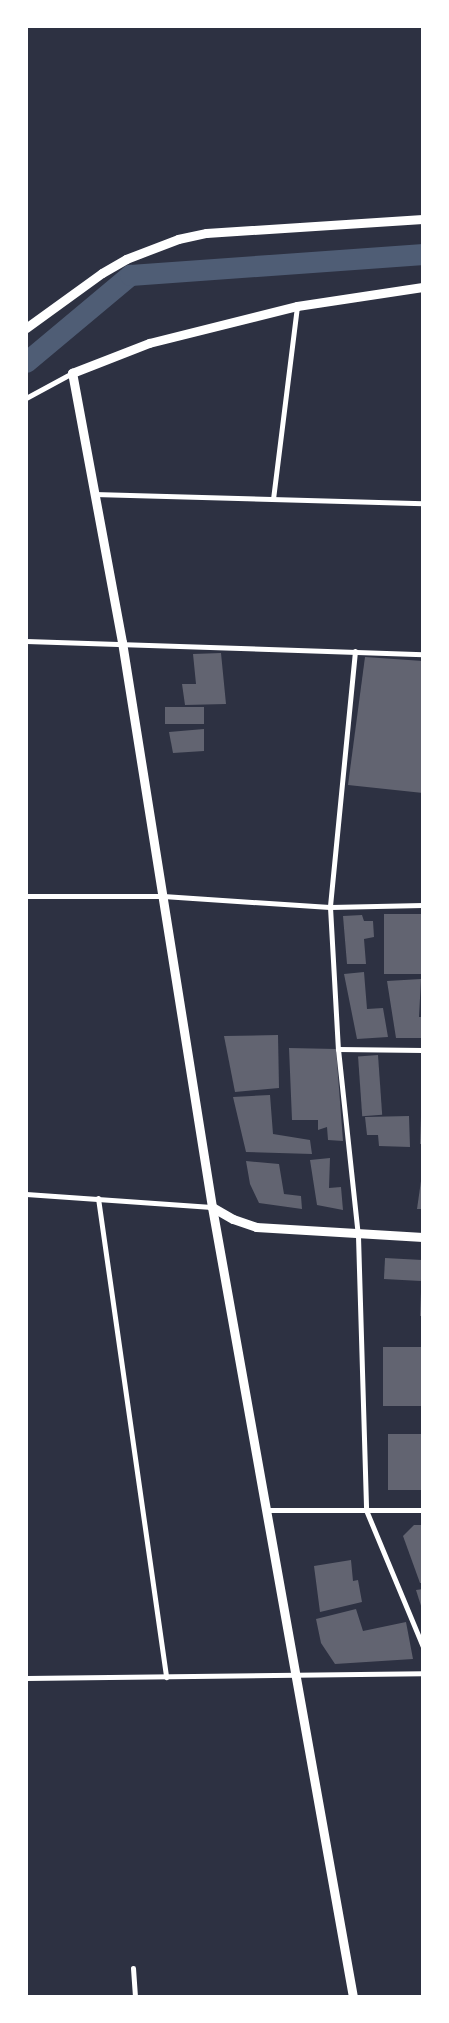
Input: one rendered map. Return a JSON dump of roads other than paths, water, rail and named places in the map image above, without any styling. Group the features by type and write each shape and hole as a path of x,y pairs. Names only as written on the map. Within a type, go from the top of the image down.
{"street":[{"path":"26,328 102,272 126,259 178,239 206,233 423,219"},
{"path":"26,398 72,374 149,343 297,306 423,287"},
{"path":"273,499 297,306"},
{"path":"72,374 122,642 212,1207 297,1674 353,1997"},
{"path":"94,494 423,503"},
{"path":"26,641 122,642 423,654"},
{"path":"354,651 330,907 338,1049 358,1236 366,1510 423,1647"},
{"path":"26,896 163,896 330,907 423,905"},
{"path":"338,1049 423,1050"},
{"path":"26,1194 212,1207 233,1219 256,1227 358,1236 423,1237"},
{"path":"98,1198 166,1677"},
{"path":"267,1510 423,1510"},
{"path":"26,1678 423,1673"},
{"path":"133,1968 135,1997"}],"waterway":[{"path":"26,362 130,275 423,254"}]}
